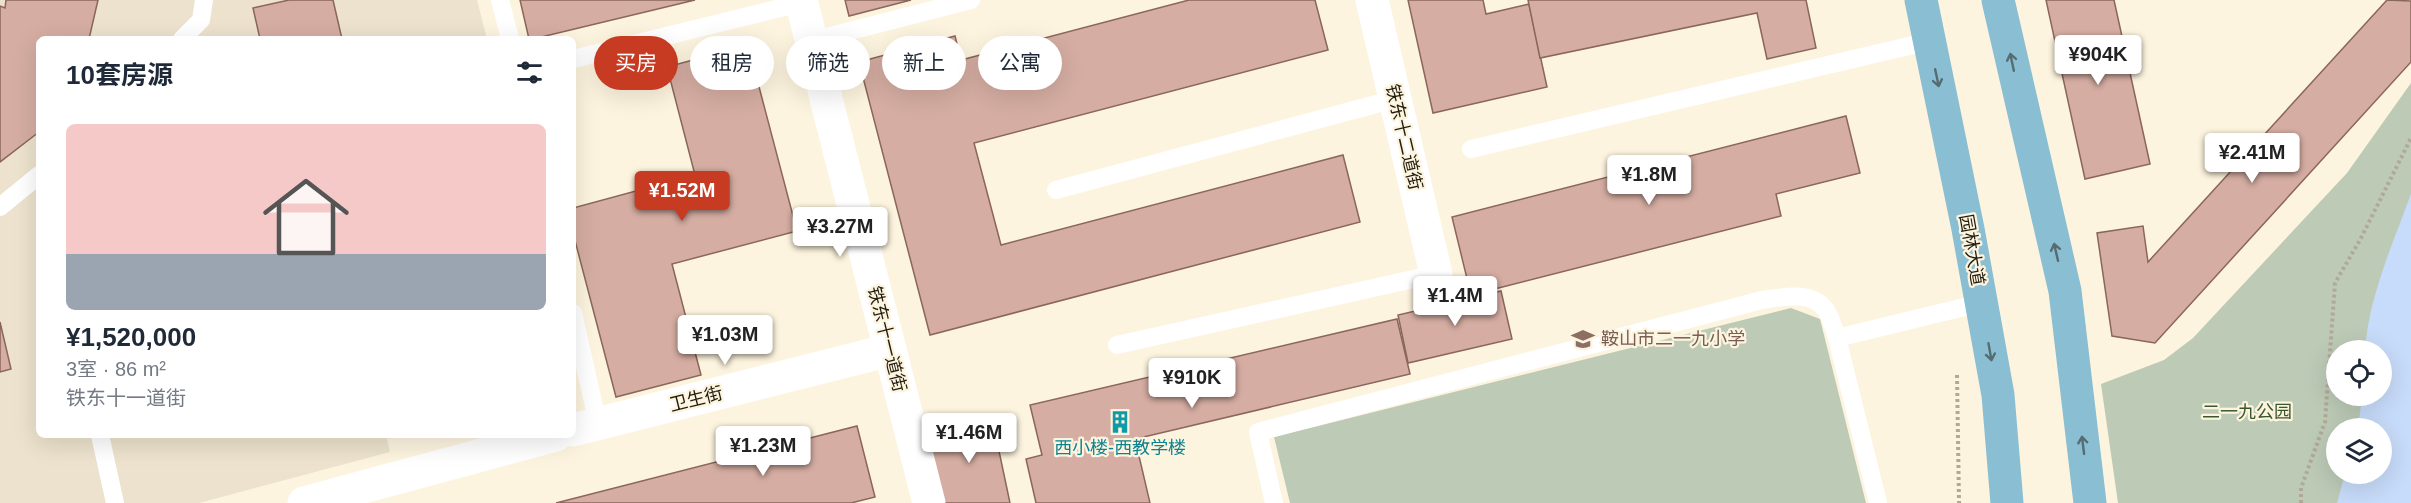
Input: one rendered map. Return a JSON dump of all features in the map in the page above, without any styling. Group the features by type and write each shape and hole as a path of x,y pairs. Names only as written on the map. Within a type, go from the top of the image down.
{"main road":[{"name":"园林大道","path":"1921,0 1998,395 2007,503"},
{"path":"1998,0 2065,291 2090,503"}],"street":[{"name":"铁东十二道街","path":"1372,0 1436,274"},
{"name":"铁东十一道街","path":"801,1 810,36"},
{"name":"铁东十一道街","path":"824,90 928,503"},
{"name":"卫生街","path":"586,427 890,350"},
{"path":"304,503 545,438"}],"lane":[{"path":"185,36 201,20 204,0"},
{"path":"500,0 509,36"},
{"path":"827,36 971,0"},
{"path":"576,58 801,1"},
{"path":"1471,149 1930,41"},
{"path":"1056,190 1395,99"},
{"path":"0,207 36,177"},
{"path":"1118,345 1436,274"},
{"path":"1274,503 1258,432 1762,300 1793,295 1814,300 1826,311 1837,338 1878,503"},
{"path":"1837,338 1981,303"},
{"path":"576,339 586,427"},
{"path":"101,438 115,503"}],"path":[{"path":"2301,503 2301,488 2325,422 2335,283 2360,240 2411,138"},
{"path":"1957,366 1959,503"}],"shaded area":[{"path":"0,0 477,0 486,36 36,36 36,438 387,438 390,452 199,503 0,503"}],"green space":[{"name":"二一九公园","path":"2411,83 2411,503 2118,503 2101,384 2164,360 2193,338 2347,173"},
{"path":"1791,308 1820,319 1866,503 1290,503 1274,437"}],"water":[{"path":"2411,194 2411,503 2337,503 2342,484 2392,484 2392,418 2359,418 2361,406 2392,406 2392,340 2366,340 2376,291"}],"building":[{"path":"6,0 98,0 90,36 36,36 36,134 0,162 0,6 5,8"},
{"path":"289,0 333,0 341,36 259,36 253,8"},
{"path":"520,0 695,0 545,36 528,36"},
{"path":"845,0 911,0 849,16"},
{"path":"1189,0 1315,0 1328,50 974,143 1001,245 1343,155 1360,222 930,335 866,90 870,90 870,59 882,56 882,90 966,90 966,59 978,56 978,90 1062,90 1062,36 1052,36"},
{"path":"1408,0 1483,0 1486,14 1529,4 1547,87 1433,113"},
{"path":"1528,0 1806,0 1816,48 1767,59 1757,13 1540,58"},
{"path":"2046,0 2114,0 2150,164 2085,179"},
{"path":"2387,0 2411,1 2411,62 2155,343 2112,336 2097,233 2143,226 2148,262"},
{"path":"690,61 690,90 760,90 797,231 672,264 701,375 616,397 576,244 576,207 695,175 673,90 678,90 678,64"},
{"path":"1846,116 1860,173 1776,194 1781,216 1471,295 1452,217"},
{"path":"1501,291 1512,339 1408,363 1398,315"},
{"name":"西小楼-西教学楼","path":"1397,319 1410,374 1135,439 1150,503 1036,503 1026,459 1042,455 1030,405"},
{"path":"0,322 11,369 0,372"},
{"path":"992,418 1010,503 942,503 927,433"},
{"path":"857,426 875,497 851,503 556,503"}],"place":[{"name":"鞍山市二一九小学","path":"1583,339"},
{"name":"西小楼-西教学楼","path":"1120,422"}]}
